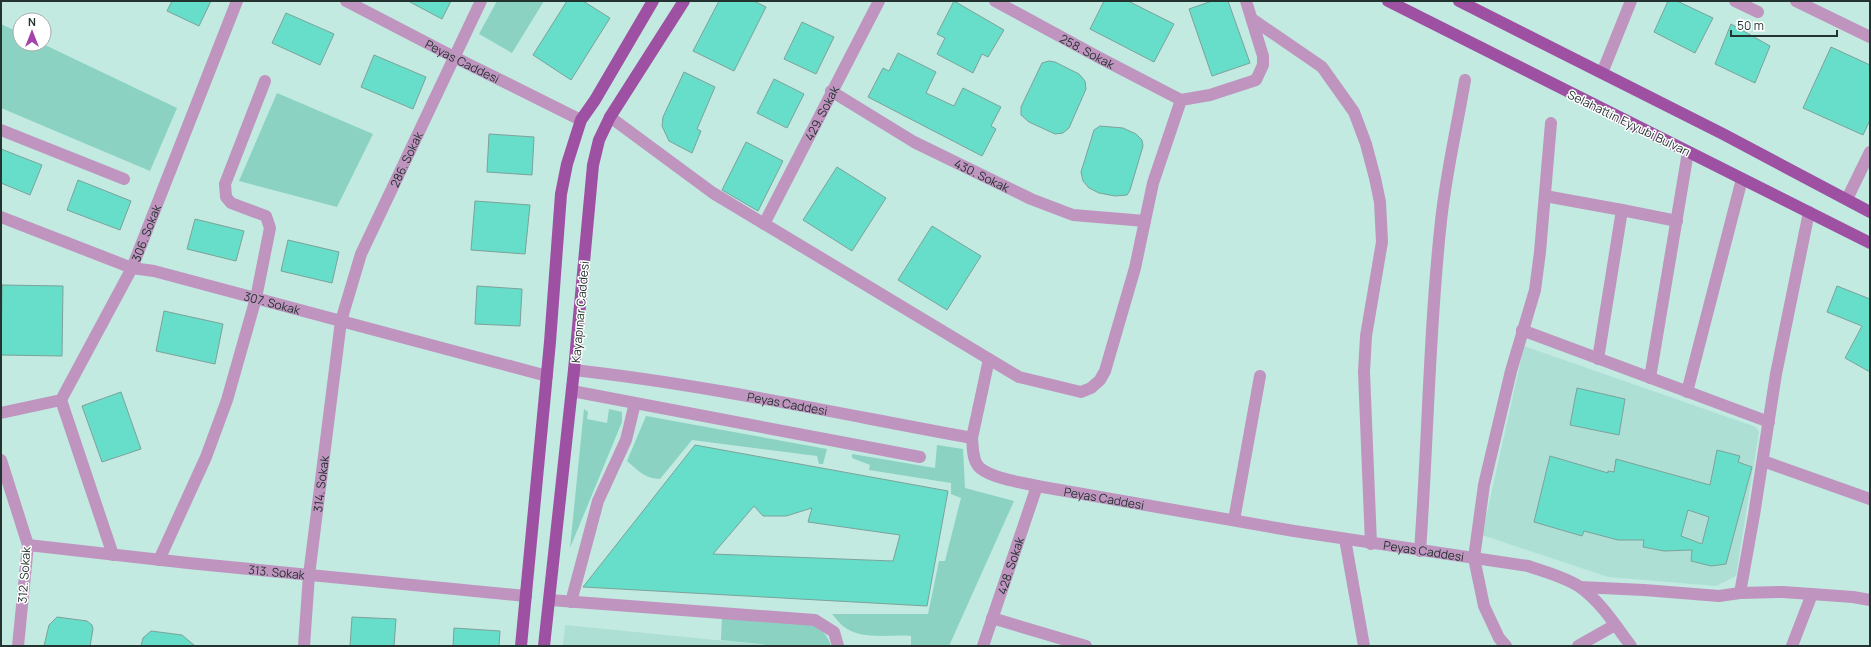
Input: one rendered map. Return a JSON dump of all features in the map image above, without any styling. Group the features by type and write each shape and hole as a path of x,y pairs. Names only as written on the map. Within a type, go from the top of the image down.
{"main road":[{"path":"521,646 547,376 561,194 567,164 581,120 595,100 653,1"},
{"name":"Kayapınar Caddesi","path":"544,646 572,391 593,165 599,140 610,116 684,1"},
{"name":"Selahattin Eyyubi Bulvarı","path":"1388,1 1870,243"},
{"path":"1459,1 1602,73 1870,212"}],"street":[{"name":"306. Sokak","path":"61,400 132,268 237,1"},
{"name":"Peyas Caddesi","path":"346,1 454,58 581,120"},
{"name":"286. Sokak","path":"341,321 361,254 481,1"},
{"name":"429. Sokak","path":"764,224 879,1"},
{"name":"258. Sokak","path":"995,1 1181,100"},
{"path":"610,116 713,193 1019,377 1081,392 1091,388 1100,380 1105,371 1135,268 1153,183 1181,100 1210,95 1256,80 1263,66 1262,56 1246,1"},
{"path":"1602,73 1631,1"},
{"path":"1735,1 1758,12"},
{"path":"1796,1 1870,37"},
{"path":"1252,19 1322,67 1354,112 1366,144 1375,178 1380,202 1382,242 1366,336 1364,372 1371,544"},
{"path":"1420,551 1425,479 1428,388 1441,219 1464,80"},
{"path":"159,560 206,457 228,400 256,298 270,228 266,216 231,203 226,197 225,184 265,82"},
{"name":"430. Sokak","path":"832,91 914,142 1031,199 1073,214 1145,221"},
{"path":"1506,646 1499,638 1484,606 1474,558 1484,485 1522,330 1534,290 1540,252 1551,123"},
{"path":"1,130 124,179"},
{"path":"1650,378 1688,152"},
{"path":"1847,200 1870,152"},
{"path":"1687,392 1742,179"},
{"path":"1545,196 1677,221"},
{"path":"1598,359 1622,210"},
{"path":"1740,593 1763,461 1776,374 1809,212"},
{"name":"307. Sokak","path":"1,217 132,268 154,271 547,376"},
{"name":"314. Sokak","path":"304,646 309,575 341,321"},
{"path":"1522,330 1769,422"},
{"path":"972,438 989,359"},
{"name":"Peyas Caddesi","path":"574,370 704,387 791,405 972,438 974,456 979,467 1004,479 1037,486 1371,544 1528,566 1580,587 1599,604 1631,646"},
{"path":"1234,520 1260,376"},
{"path":"572,391 920,457"},
{"path":"1,413 61,400 113,555"},
{"path":"571,602 598,501 626,440 635,403"},
{"name":"312. Sokak","path":"1,460 28,545 18,646"},
{"path":"1763,461 1870,499"},
{"name":"428. Sokak","path":"983,646 1037,486"},
{"path":"1345,539 1364,646"},
{"name":"313. Sokak","path":"28,545 159,560 526,596"},
{"path":"1580,587 1719,596 1740,593 1812,594 1853,597 1870,600"},
{"path":"1792,646 1812,594"},
{"path":"550,600 816,620 834,632 838,646"},
{"path":"992,618 1086,646"},
{"path":"1578,646 1615,625"}],"shaded area":[{"path":"1524,346 1756,427 1759,432 1736,576 1716,586 1608,577 1482,535"},
{"path":"565,625 777,646 563,646"}],"green space":[{"path":"497,1 544,1 512,53 479,34"},
{"path":"1,24 12,29 12,52 52,52 52,48 177,108 150,171 1,108"},
{"path":"277,93 373,134 337,207 239,181"},
{"path":"584,409 588,412 587,419 607,423 609,409 622,412 622,422 570,548"},
{"path":"646,416 827,449 823,464 819,464 817,456 692,440 660,479 655,479 634,468 627,461"},
{"path":"937,445 963,449 965,488 1014,501 949,646 911,646 911,636 876,636 859,634 850,631 832,614 928,614 939,561 945,561 961,498 951,494 951,483 869,470 870,465 852,458 852,454 935,468"},
{"path":"722,616 812,623 824,633 831,646 777,646 721,640"}],"building":[{"path":"172,1 211,1 199,26 167,11"},
{"path":"408,1 451,1 442,19"},
{"path":"567,1 583,1 610,18 571,80 533,55"},
{"path":"719,1 754,1 766,7 734,71 693,51"},
{"path":"954,1 1004,30 988,57 982,54 973,73 937,54 945,38 937,34"},
{"path":"1104,1 1128,1 1174,24 1154,62 1090,29"},
{"path":"1212,1 1228,1 1250,63 1212,76 1189,9"},
{"path":"1668,1 1677,1 1713,18 1695,53 1654,32"},
{"path":"286,13 334,34 320,65 272,43"},
{"path":"802,22 834,37 816,74 784,59"},
{"path":"1731,24 1770,46 1755,83 1715,64"},
{"path":"1831,47 1870,65 1870,120 1863,135 1803,108"},
{"path":"898,53 936,72 926,93 954,106 963,88 1001,107 991,126 996,129 982,156 868,97 883,68 889,71"},
{"path":"374,55 426,77 413,109 361,87"},
{"path":"1049,61 1055,62 1079,74 1085,81 1086,89 1069,128 1063,133 1055,134 1029,122 1021,115 1021,107 1042,63"},
{"path":"684,72 715,87 697,129 701,131 692,153 669,141 662,126 663,117"},
{"path":"774,79 804,94 787,128 757,113"},
{"path":"1100,126 1123,128 1136,134 1142,140 1143,146 1130,190 1127,195 1115,196 1099,193 1089,188 1083,181 1081,172 1094,130"},
{"path":"489,134 534,137 532,175 487,172"},
{"path":"746,142 783,161 758,211 722,190"},
{"path":"1,149 42,165 30,195 1,183"},
{"path":"837,167 886,198 852,251 803,220"},
{"path":"78,180 131,201 120,230 67,210"},
{"path":"475,201 530,205 525,254 471,250"},
{"path":"195,219 244,231 236,261 187,249"},
{"path":"932,226 981,256 947,310 898,280"},
{"path":"288,240 339,252 332,283 281,271"},
{"path":"2,285 63,286 62,356 1,355"},
{"path":"477,286 522,289 520,326 475,324"},
{"path":"1837,286 1870,299 1870,372 1845,358 1862,326 1827,312"},
{"path":"164,311 223,324 215,364 156,351"},
{"path":"1577,388 1625,399 1619,435 1570,425"},
{"path":"121,392 141,449 102,462 82,406"},
{"path":"695,445 948,491 927,606 583,587","holes":["754,506 763,516 786,516 812,508 808,522 900,535 893,561 713,554"]},
{"path":"1717,450 1740,456 1738,462 1752,467 1726,564 1711,566 1691,561 1692,550 1664,551 1643,547 1644,540 1618,540 1584,531 1582,536 1534,522 1550,456 1608,473 1608,471 1614,472 1616,459 1710,485","holes":["1688,510 1709,517 1702,544 1681,536"]},
{"path":"57,617 87,621 92,625 93,629 90,646 44,646 49,625"},
{"path":"352,617 396,619 394,646 350,646"},
{"path":"454,628 500,631 499,646 453,646"},
{"path":"151,631 182,635 195,646 141,646 143,638"}]}
